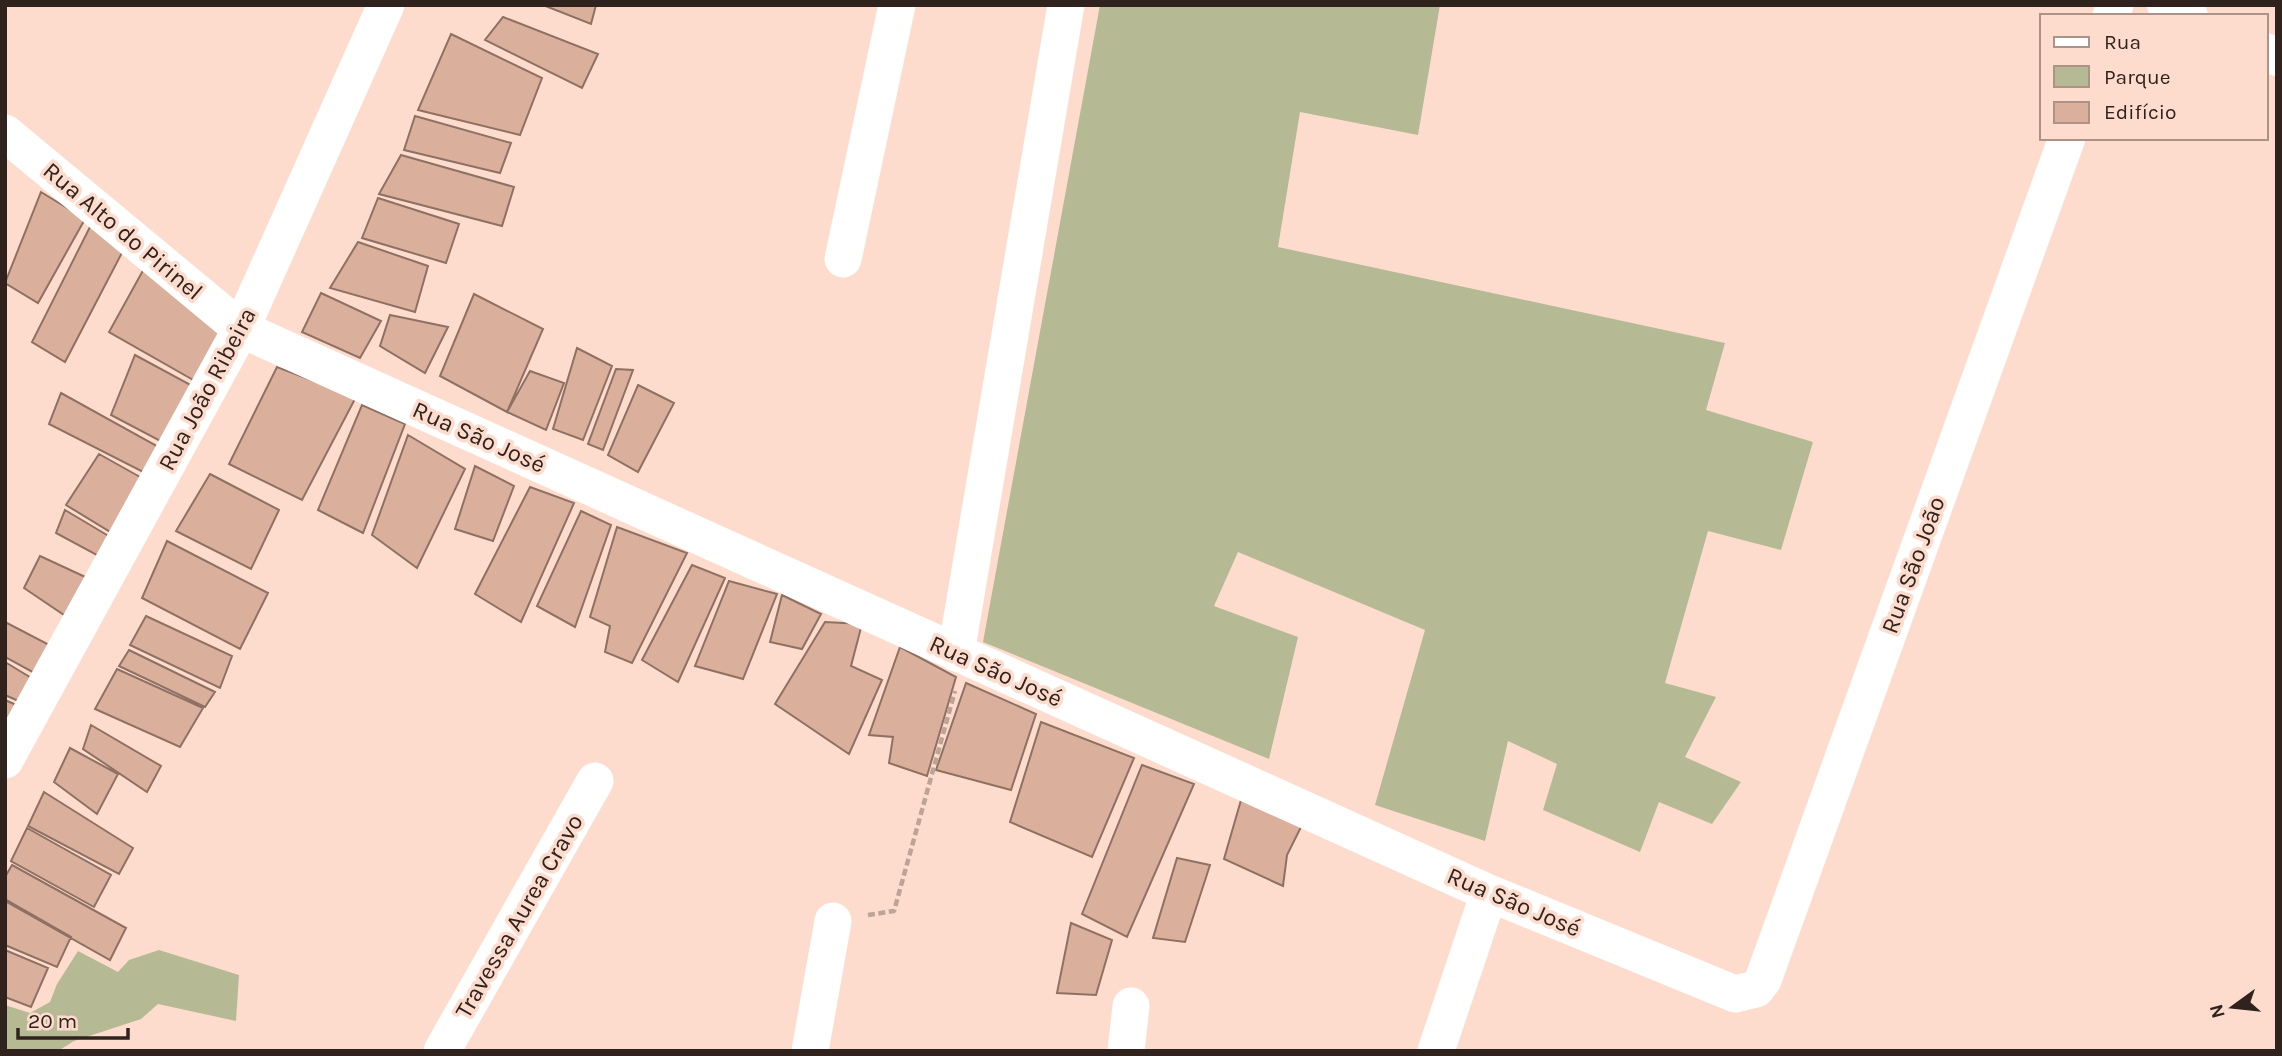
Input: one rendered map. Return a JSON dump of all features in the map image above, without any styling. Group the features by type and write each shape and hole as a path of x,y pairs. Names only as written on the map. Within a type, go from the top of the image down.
{"main road":[{"path":"2167,5 2185,14"}],"street":[{"name":"Rua João Ribeira","path":"5,760 242,329 386,5"},
{"path":"843,259 897,5"},
{"path":"960,655 1066,5"},
{"name":"Rua Alto do Pirinel","path":"5,133 242,329"},
{"name":"Rua São João","path":"1756,989 1763,980 2066,140"},
{"name":"Rua São José","path":"242,329 1489,893 1735,994 1756,989"},
{"name":"Travessa Aurea Cravo","path":"442,1051 595,781"},
{"path":"1436,1051 1489,893"},
{"path":"810,1051 833,921"},
{"path":"1126,1051 1131,1006"}],"path":[{"path":"833,921 894,911 960,655"}],"green space":[{"path":"1100,5 1440,5 1418,135 1300,112 1278,247 1725,343 1706,410 1813,442 1781,550 1708,531 1665,683 1716,697 1685,757 1741,782 1712,824 1659,802 1640,852 1543,810 1557,764 1508,741 1485,841 1375,805 1425,630 1238,552 1214,606 1298,637 1269,759 983,642"},
{"path":"159,950 239,975 236,1021 158,1004 141,1019 74,1041 58,1051 5,1051 5,1005 30,1013 50,1002 57,984 78,951 118,972 129,960"}],"building":[{"path":"543,5 596,5 591,24"},
{"path":"503,17 598,54 582,88 485,40"},
{"path":"451,34 542,78 520,135 418,110"},
{"path":"415,116 511,143 500,173 404,150"},
{"path":"401,155 514,187 502,226 379,194"},
{"path":"41,192 85,219 38,303 5,283"},
{"path":"378,198 459,224 446,263 362,238"},
{"path":"93,221 126,245 65,362 32,342"},
{"path":"358,242 428,266 415,312 330,288"},
{"path":"146,265 231,334 202,385 109,332"},
{"path":"321,293 381,321 360,358 302,332"},
{"path":"474,294 543,329 507,412 440,376"},
{"path":"390,315 448,327 425,373 380,346"},
{"path":"577,348 612,366 583,440 553,429"},
{"path":"135,355 200,390 166,444 111,415"},
{"path":"277,367 356,397 302,500 229,464"},
{"path":"616,369 633,370 603,450 588,444"},
{"path":"530,371 564,383 546,430 507,412"},
{"path":"638,385 674,403 638,472 608,455"},
{"path":"61,393 166,451 151,476 49,424"},
{"path":"362,405 405,424 363,533 318,510"},
{"path":"408,435 465,469 417,568 372,535"},
{"path":"99,454 149,482 117,536 66,505"},
{"path":"475,466 514,486 493,541 455,529"},
{"path":"210,474 279,510 251,569 176,531"},
{"path":"530,487 574,503 521,622 475,594"},
{"path":"65,510 117,541 106,560 56,533"},
{"path":"581,511 611,525 575,627 537,606"},
{"path":"617,527 687,553 632,663 605,652 610,626 590,617"},
{"path":"167,541 268,593 240,649 142,598"},
{"path":"40,556 94,581 70,619 24,588"},
{"path":"692,565 725,578 678,682 642,660"},
{"path":"729,581 777,594 743,679 695,666"},
{"path":"782,595 821,614 802,649 770,642"},
{"path":"146,616 232,656 220,688 130,645"},
{"path":"5,622 59,650 38,675 5,657"},
{"path":"825,622 862,624 851,666 882,680 849,754 775,704"},
{"path":"900,647 956,677 927,776 889,763 893,737 869,735"},
{"path":"129,650 215,692 205,707 119,666"},
{"path":"5,662 38,682 23,703 5,695"},
{"path":"117,669 203,708 180,747 95,709"},
{"path":"966,683 1036,714 1011,790 936,770"},
{"path":"5,700 21,707 5,739"},
{"path":"1041,722 1134,758 1092,857 1010,822"},
{"path":"91,725 161,766 147,792 83,749"},
{"path":"70,748 118,774 97,814 54,782"},
{"path":"1142,765 1194,784 1127,937 1082,914"},
{"path":"44,792 133,848 119,874 28,826"},
{"path":"1241,800 1303,823 1287,855 1283,886 1224,859"},
{"path":"27,828 111,875 94,907 11,861"},
{"path":"1177,858 1210,865 1185,942 1153,938"},
{"path":"12,865 126,928 110,960 5,901 5,877"},
{"path":"5,899 71,937 57,967 5,945"},
{"path":"1071,923 1112,940 1096,995 1057,993"},
{"path":"5,950 48,968 31,1007 5,997"}]}
